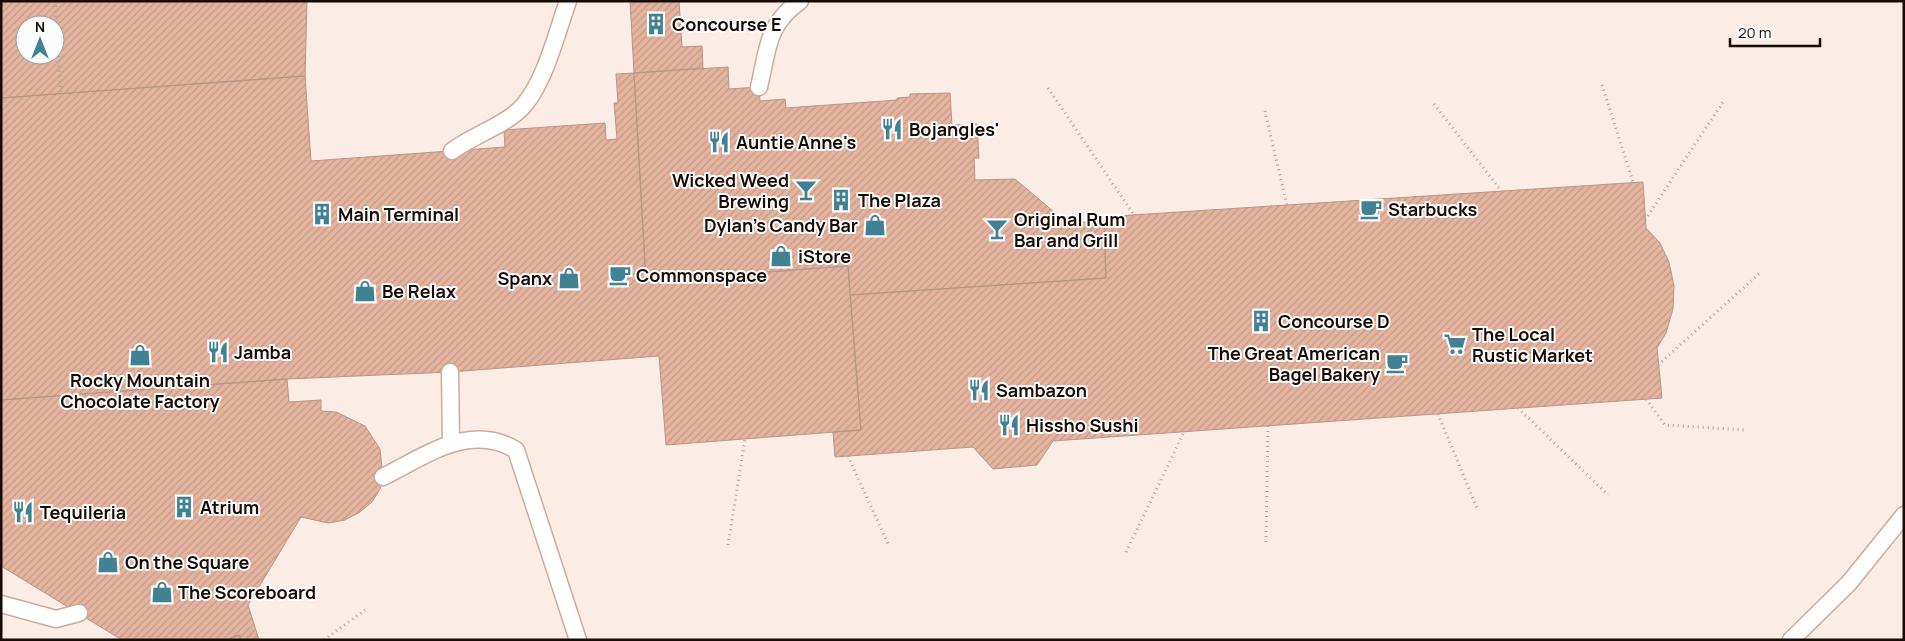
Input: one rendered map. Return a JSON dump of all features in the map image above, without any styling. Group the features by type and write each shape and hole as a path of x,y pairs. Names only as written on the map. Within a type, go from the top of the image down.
{"lane":[{"path":"452,151 466,140 505,120 525,104 539,81 568,1"},
{"path":"759,87 771,31 790,8 800,1"},
{"path":"450,372 451,443"},
{"path":"383,477 451,443 465,439 481,439 504,443 516,450 578,640"},
{"path":"1791,640 1849,583 1904,515"},
{"path":"1,604 56,618 79,613"}],"path":[{"path":"55,1 61,94"},
{"path":"1602,85 1633,182"},
{"path":"1048,88 1134,215"},
{"path":"1645,220 1723,102"},
{"path":"1434,104 1502,192"},
{"path":"1265,111 1287,206"},
{"path":"1658,365 1761,272"},
{"path":"1646,399 1665,425 1745,430"},
{"path":"1518,408 1608,495"},
{"path":"1438,414 1478,508"},
{"path":"1266,542 1268,426"},
{"path":"1126,552 1184,432"},
{"path":"728,545 745,439"},
{"path":"848,456 888,544"},
{"path":"324,640 366,610"}],"building":[{"path":"1,1 307,1 305,76 1,98"},
{"name":"Concourse E","path":"630,1 679,1 682,47 702,46 703,68 634,73"},
{"name":"The Plaza","path":"728,67 729,89 759,87 760,101 785,99 786,108 897,100 897,98 910,97 910,94 950,93 952,125 977,124 979,158 974,158 975,180 1015,179 1067,223 1104,221 1106,278 850,295 848,266 646,281 634,73"},
{"name":"Main Terminal","path":"634,73 646,281 848,266 861,430 666,445 659,356 450,372 287,379 1,400 1,98 305,76 311,161 505,147 504,130 605,123 606,140 617,139 614,103 618,103 616,74"},
{"name":"Concourse D","path":"1643,182 1646,228 1660,243 1669,262 1674,286 1673,309 1666,333 1657,348 1662,398 1053,441 1037,465 993,469 973,447 835,457 833,432 861,430 850,295 1106,278 1104,221 1117,220 1117,216"},
{"name":"Atrium","path":"287,379 289,402 321,400 321,411 336,412 365,426 380,449 383,477 380,489 372,502 360,512 345,520 328,523 301,517 248,605 259,640 241,640 239,635 226,640 122,640 1,566 1,400"},
{"path":"239,635 241,640 226,640"}],"place":[{"name":"Concourse E","path":"656,24"},
{"name":"Bojangles'","path":"892,129"},
{"name":"Auntie Anne's","path":"719,142"},
{"name":"Wicked Weed Brewing","path":"806,190"},
{"name":"The Plaza","path":"841,200"},
{"name":"Starbucks","path":"1371,209"},
{"name":"Main Terminal","path":"322,214"},
{"name":"Dylan's Candy Bar","path":"875,225"},
{"name":"Original Rum Bar and Grill","path":"997,229"},
{"name":"iStore","path":"781,256"},
{"name":"Commonspace","path":"620,275"},
{"name":"Spanx","path":"569,278"},
{"name":"Be Relax","path":"365,291"},
{"name":"Concourse D","path":"1261,321"},
{"name":"The Local Rustic Market","path":"1455,344"},
{"name":"Jamba","path":"218,352"},
{"name":"Rocky Mountain Chocolate Factory","path":"140,355"},
{"name":"The Great American Bagel Bakery","path":"1397,363"},
{"name":"Sambazon","path":"979,390"},
{"name":"Hissho Sushi","path":"1009,425"},
{"name":"Atrium","path":"184,507"},
{"name":"Tequileria","path":"23,512"},
{"name":"On the Square","path":"108,562"},
{"name":"The Scoreboard","path":"162,592"}]}
